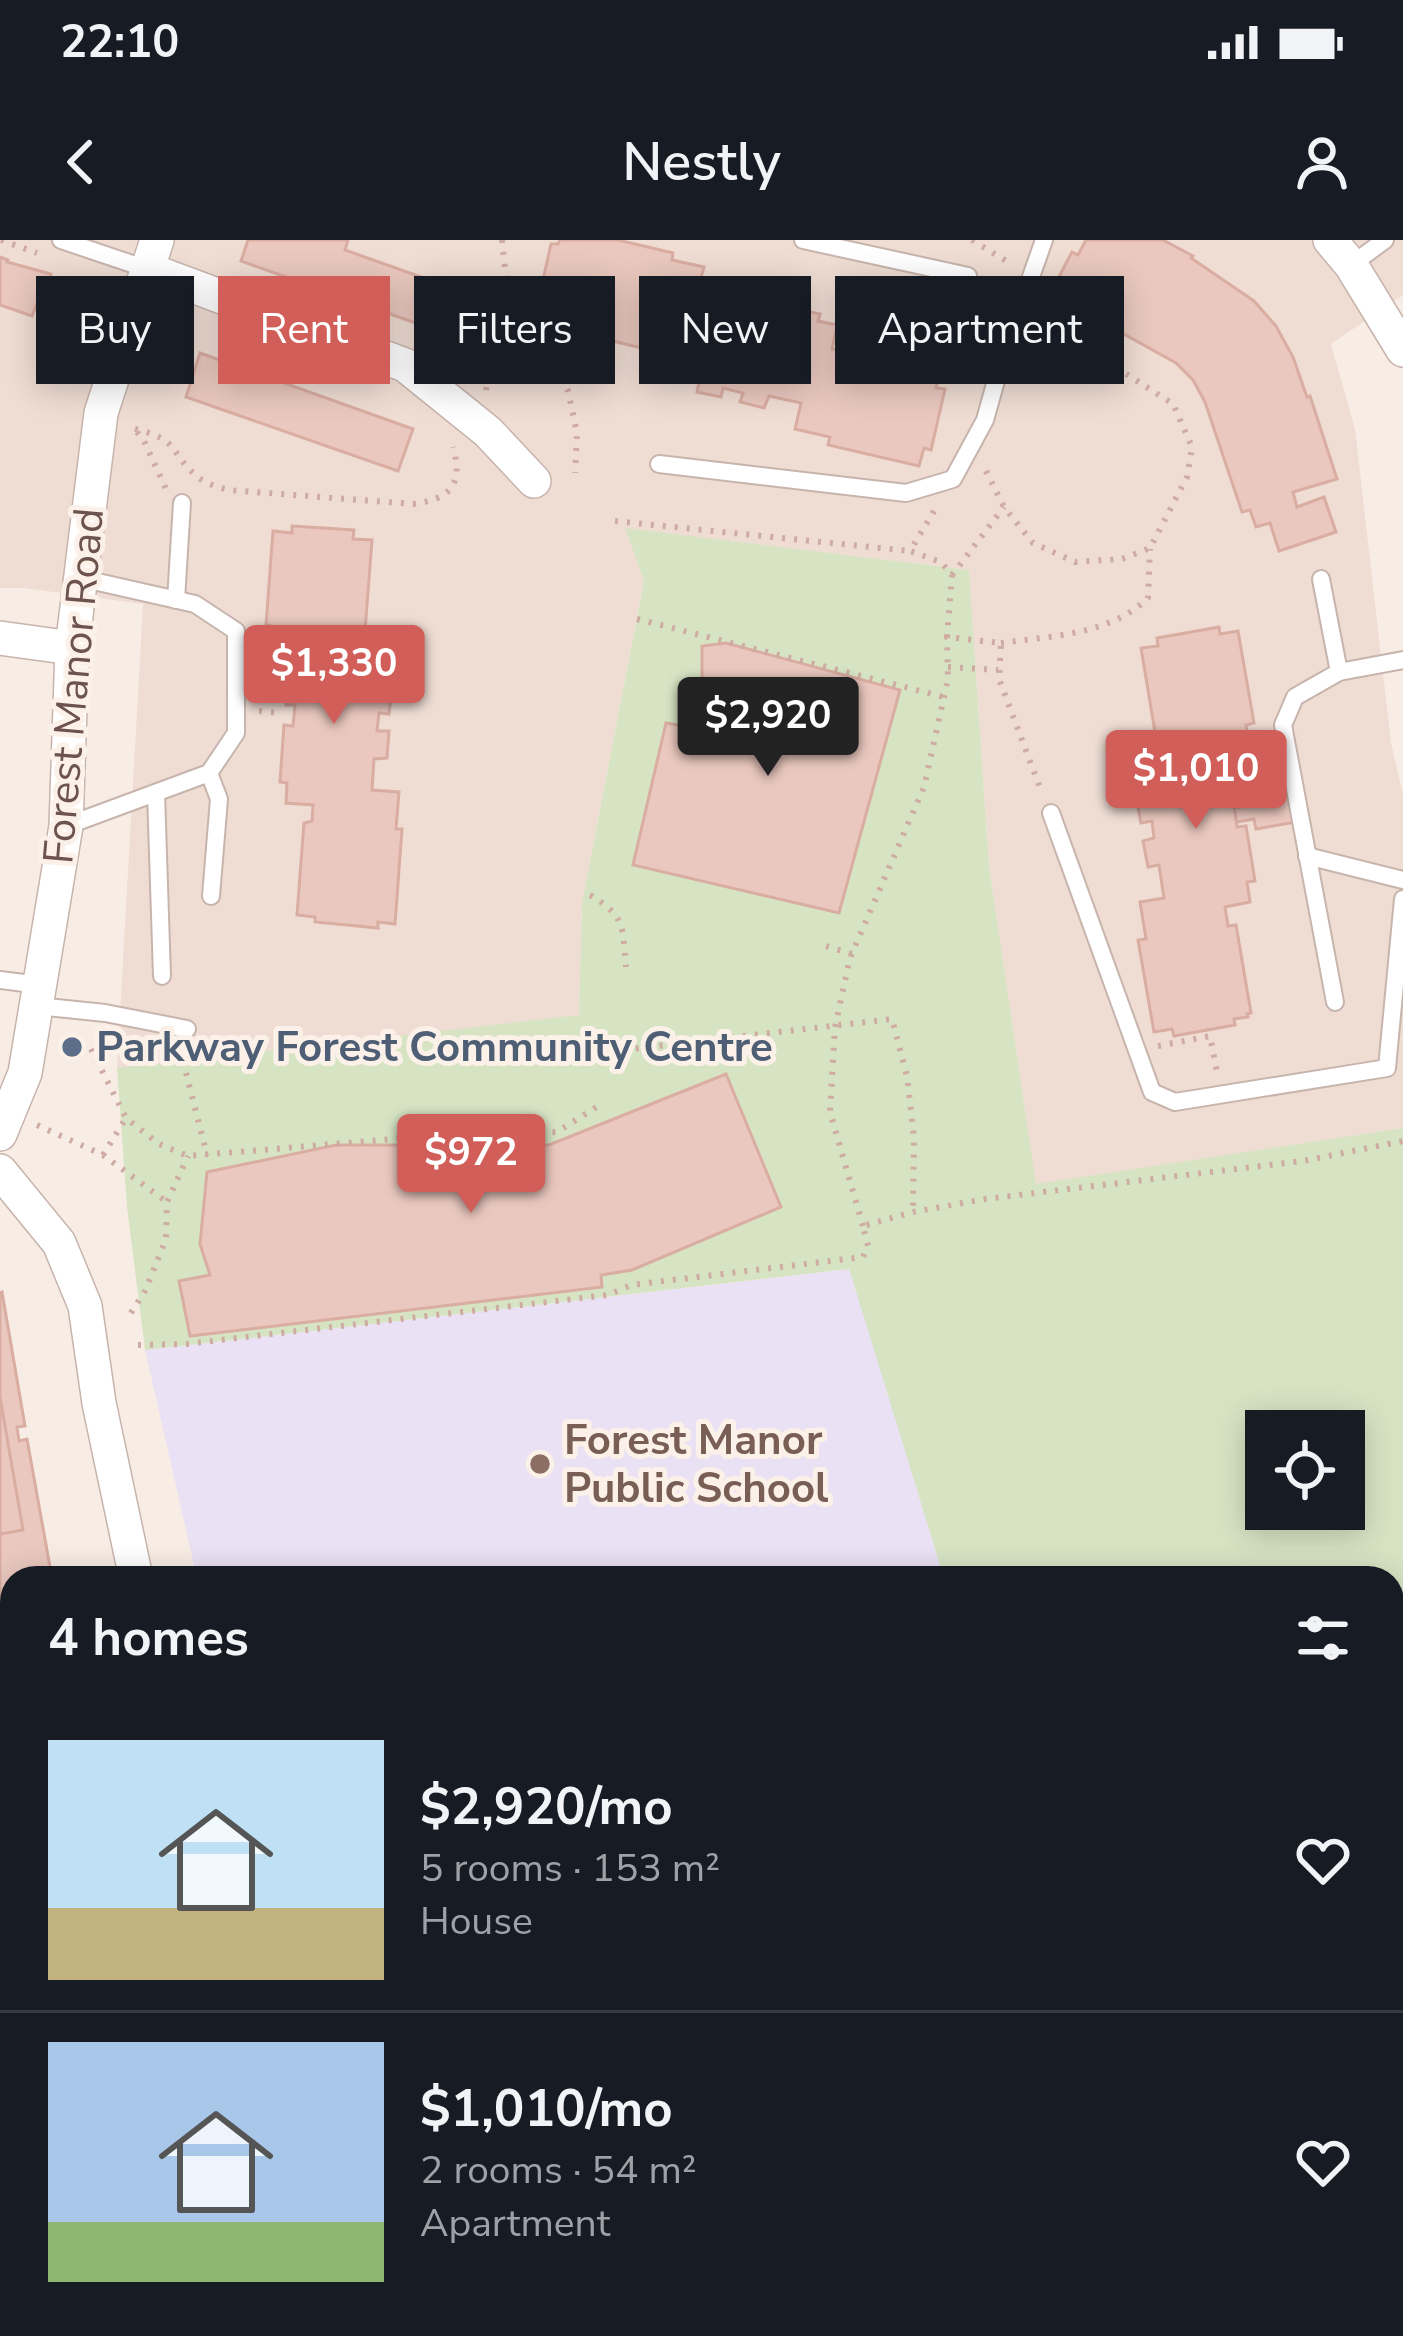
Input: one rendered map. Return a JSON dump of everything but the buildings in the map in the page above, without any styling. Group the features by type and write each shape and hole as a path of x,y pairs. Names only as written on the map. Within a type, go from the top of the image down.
{"street":[{"path":"1340,252 1403,346"},
{"path":"152,255 405,365 488,432 534,482"},
{"name":"Forest Manor Road","path":"0,1134 25,1073 66,826 72,648 100,413 152,255"},
{"path":"0,638 72,648"},
{"path":"0,1171 59,1243 85,1306 99,1403 133,1566"}],"lane":[{"path":"62,240 152,255"},
{"path":"803,240 968,276"},
{"path":"1340,252 1385,240"},
{"path":"659,464 906,493 953,478 985,420 1040,242"},
{"path":"176,600 182,506"},
{"path":"66,826 209,773 236,733 236,631 196,604 80,578"},
{"path":"1322,579 1339,672"},
{"path":"1335,1002 1283,725 1295,697 1339,672 1403,660"},
{"path":"209,773 219,800 211,896"},
{"path":"156,793 162,976"},
{"path":"1051,813 1152,1092 1175,1102 1387,1068 1403,899"},
{"path":"1307,856 1403,880"},
{"path":"0,980 39,996 187,1029"}],"path":[{"path":"502,240 506,276"},
{"path":"972,240 1012,264"},
{"path":"947,637 1001,643 1077,632 1130,615 1148,598 1150,548 1187,477 1192,447 1173,404 1124,373"},
{"path":"485,393 487,384"},
{"path":"563,384 577,434 575,473"},
{"path":"182,506 171,502 135,429 169,441 202,480 228,490 413,504 437,501 454,487 458,464 451,442"},
{"path":"986,471 1004,507 1033,543 1075,562 1122,559 1150,548"},
{"path":"910,551 953,478"},
{"path":"138,1345 185,1344 608,1295 631,1285 863,1257 868,1246 830,1112 835,1027 852,954 924,788 948,667 952,575 1004,507"},
{"path":"615,521 910,551 941,562 952,575"},
{"path":"637,619 944,697"},
{"path":"1001,643 1000,680 1051,813"},
{"path":"948,667 1000,670"},
{"path":"255,710 280,712"},
{"path":"590,895 612,908 622,925 626,967"},
{"path":"826,946 852,954"},
{"path":"588,1054 892,1018 907,1076 914,1138 913,1212"},
{"path":"1137,1050 1210,1036 1222,1095"},
{"path":"172,1047 184,1065 207,1155"},
{"path":"92,1049 126,1118 159,1144 188,1156 431,1136 557,1132 598,1106"},
{"path":"104,1155 126,1118"},
{"path":"43,1127 104,1155 167,1202"},
{"path":"863,1226 985,1199 1303,1162 1403,1142"},
{"path":"131,1313 166,1239 167,1202 188,1156"}],"shaded area":[{"path":"0,240 1403,240 1403,295 1331,344 1355,429 1391,743 1403,795 1403,1128 1036,1185 989,866 969,570 626,529 644,580 582,903 579,1016 117,1068 143,604 0,588"},
{"name":"Forest Manor Public School","path":"850,1269 940,1566 194,1566 145,1350"}],"green space":[{"path":"625,528 969,570 989,866 1036,1184 1403,1128 1403,1566 940,1566 849,1269 145,1350 127,1207 117,1068 579,1015 582,903 644,581"}],"place":[{"name":"Parkway Forest Community Centre","path":"72,1047"},
{"name":"Forest Manor Public School","path":"540,1464"}]}
